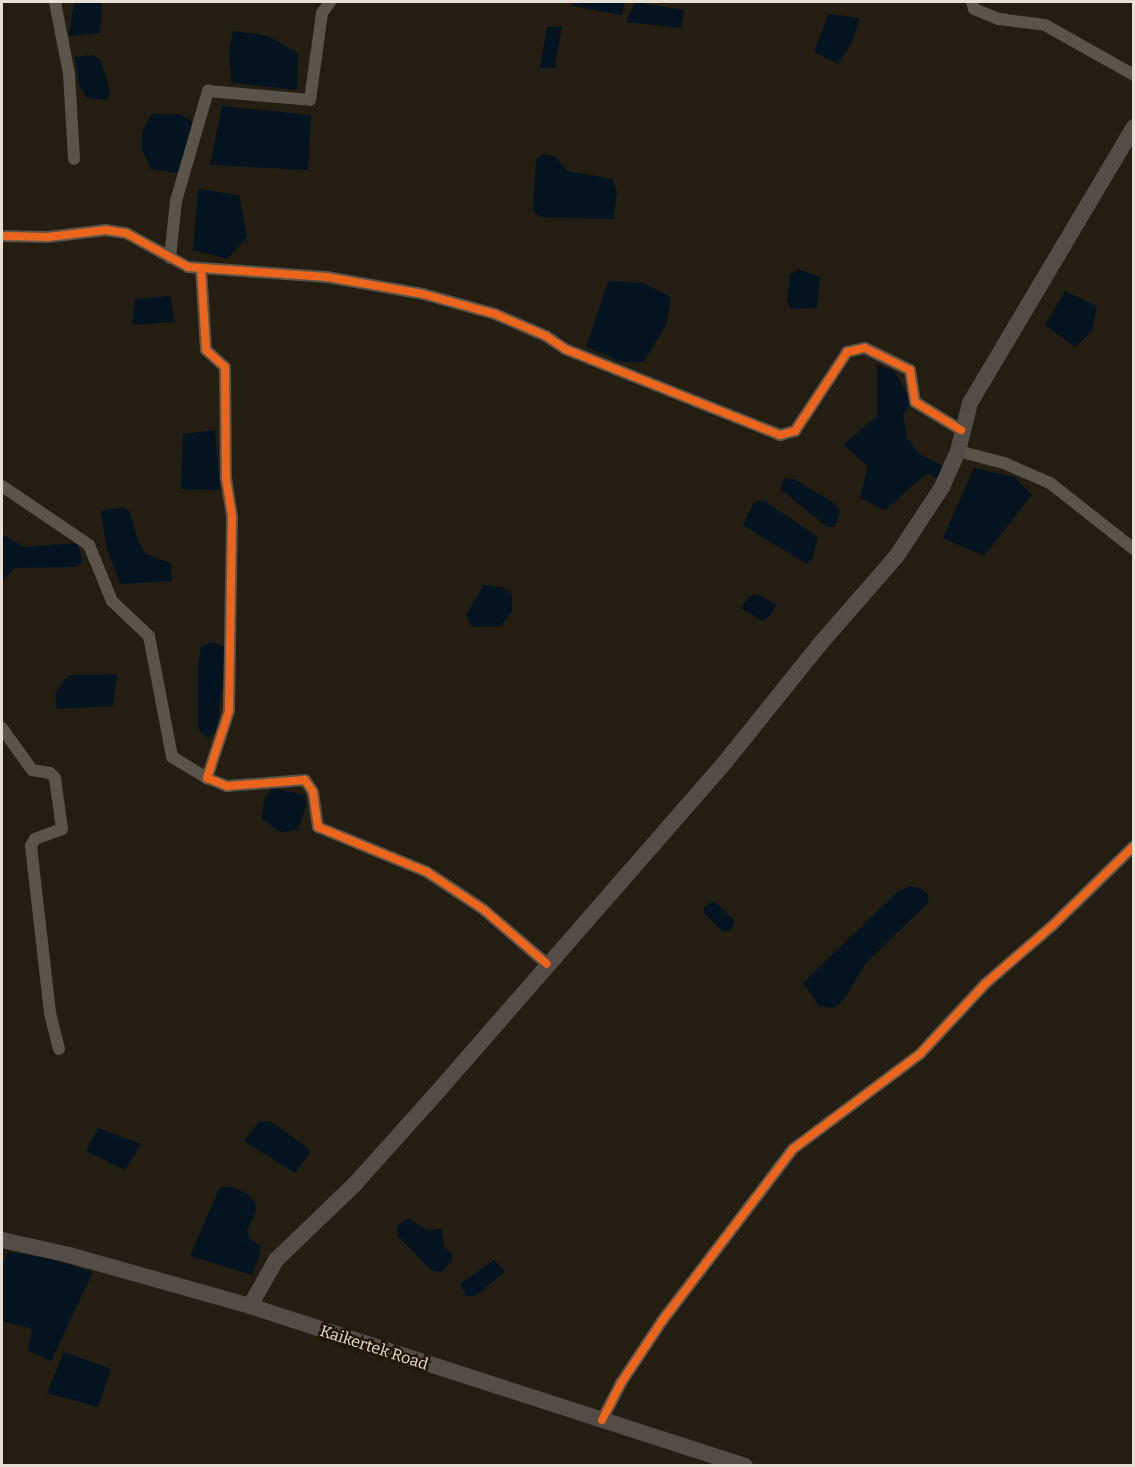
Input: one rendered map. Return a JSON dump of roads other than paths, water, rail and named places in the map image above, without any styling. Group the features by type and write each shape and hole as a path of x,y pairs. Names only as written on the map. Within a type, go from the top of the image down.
{"main road":[{"path":"250,1306 257,1287 276,1260 354,1185 726,761 819,644 896,557 942,487 958,451 961,430 970,403 1134,127"},
{"name":"Kaikertek Road","path":"2,1240 69,1255 250,1306 745,1466"}],"street":[{"path":"55,2 69,74 74,159"},
{"path":"170,258 176,201 208,92 310,100 322,13 330,2"},
{"path":"972,2 974,9 999,19 1045,25 1134,75"},
{"path":"2,236 48,237 105,230 126,233 170,258 201,268 327,277 423,294 495,314 546,336 565,349 780,435 795,431 847,352 865,348 910,370 915,402 961,430"},
{"path":"201,268 206,350 225,367 226,478 232,517 229,711 207,778"},
{"path":"958,451 1004,463 1050,483 1134,549"},
{"path":"2,486 89,545 112,601 149,636 172,757 207,778 227,786 305,780 313,792 318,826 427,872 483,909 547,964"},
{"path":"2,728 32,770 50,773 56,778 62,829 35,839 31,846 50,1013 59,1049"},
{"path":"602,1420 621,1383 662,1321 793,1149 920,1054 985,984 1052,926 1134,846"}],"water":[{"path":"74,2 102,2 100,33 69,36"},
{"path":"574,2 625,2 622,15 572,6"},
{"path":"635,2 684,10 681,28 626,22"},
{"path":"828,14 860,18 851,44 838,64 814,52"},
{"path":"562,26 555,68 540,68 547,27"},
{"path":"233,31 268,36 298,53 297,90 232,83 229,52"},
{"path":"92,55 100,59 108,83 110,94 106,100 87,98 79,85 75,57"},
{"path":"222,106 311,115 308,170 210,165"},
{"path":"152,114 179,114 192,121 185,169 176,173 151,169 142,149 142,132"},
{"path":"543,154 556,157 567,171 613,179 617,193 613,219 541,217 533,211 536,160"},
{"path":"198,189 239,195 247,237 227,259 193,250"},
{"path":"798,269 820,277 817,308 791,309 787,301 790,275"},
{"path":"608,281 644,283 671,297 667,323 644,362 622,362 586,347"},
{"path":"1065,291 1097,306 1092,331 1075,347 1045,325"},
{"path":"171,296 174,322 132,325 135,299"},
{"path":"877,364 895,372 911,402 903,415 907,438 919,454 943,466 939,480 927,473 885,510 860,498 868,466 843,445 877,416"},
{"path":"215,430 220,490 181,489 183,434"},
{"path":"974,468 1014,477 1032,495 984,556 943,538"},
{"path":"784,478 794,479 835,504 840,512 835,527 827,527 780,489"},
{"path":"763,500 818,537 812,559 806,564 743,525 754,502"},
{"path":"124,507 130,512 138,541 146,554 171,563 172,581 120,584 106,546 101,511"},
{"path":"2,534 24,547 78,543 83,561 77,567 15,568 2,581"},
{"path":"484,585 503,587 512,594 512,611 501,626 472,627 466,615"},
{"path":"756,594 776,604 773,612 763,621 740,608 750,596"},
{"path":"212,642 223,646 227,652 216,732 207,738 198,729 198,665 201,647"},
{"path":"117,674 113,706 57,709 55,694 69,675"},
{"path":"272,788 304,795 306,805 298,830 280,832 262,819 264,800"},
{"path":"909,886 920,888 927,893 929,902 866,963 843,1001 834,1008 819,1006 803,983 895,894"},
{"path":"714,901 735,921 730,931 723,932 704,913 704,907"},
{"path":"270,1121 308,1148 310,1153 295,1173 244,1141 259,1122"},
{"path":"98,1128 141,1144 125,1170 86,1151"},
{"path":"220,1187 232,1187 248,1194 255,1203 256,1212 247,1231 249,1238 260,1246 260,1254 252,1275 190,1256"},
{"path":"408,1218 428,1231 442,1228 444,1246 452,1254 452,1261 441,1272 432,1271 398,1236 397,1226"},
{"path":"8,1252 48,1258 93,1272 51,1361 28,1351 32,1329 2,1321 2,1265"},
{"path":"494,1260 505,1272 475,1296 466,1296 460,1284"},
{"path":"64,1352 111,1369 98,1407 47,1393"}]}
